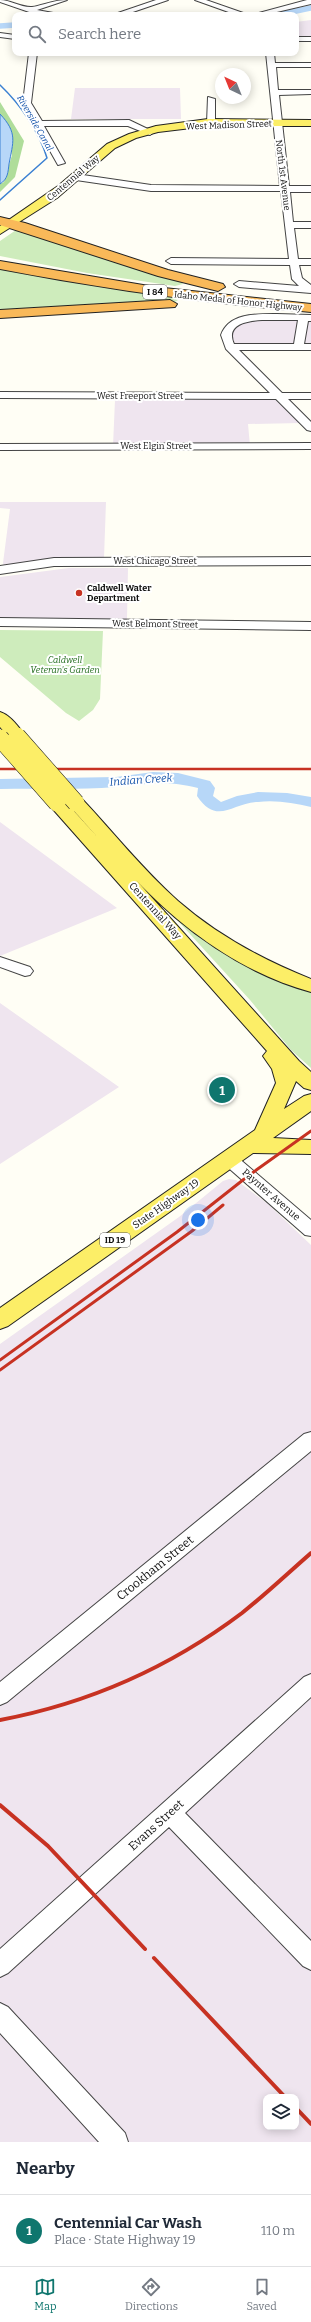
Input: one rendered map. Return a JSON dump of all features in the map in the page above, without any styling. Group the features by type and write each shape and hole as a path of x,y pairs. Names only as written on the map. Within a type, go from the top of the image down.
{"highway":[{"path":"6,222 171,276 224,289 294,302"},
{"name":"I 84","path":"0,259 98,278 161,288 311,303"},
{"name":"Idaho Medal of Honor Highway","path":"0,265 96,283 309,314"},
{"path":"0,314 61,312 160,304 309,314"}],"main road":[{"name":"West Madison Street","path":"150,132 212,123 311,123"},
{"name":"Centennial Way","path":"0,231 6,222 46,201 110,147 134,136 150,132"},
{"name":"Centennial Way","path":"0,717 154,888 190,919 220,941 259,963 311,986"},
{"name":"Centennial Way","path":"0,738 292,1066 311,1083"},
{"path":"181,941 188,959 281,1064 286,1075 284,1092 255,1140 311,1147"},
{"name":"State Highway 19","path":"0,1320 230,1160 255,1140 311,1101"}],"street":[{"path":"2,0 30,10 42,12"},
{"path":"30,10 63,0"},
{"path":"126,12 164,0"},
{"path":"199,0 236,12"},
{"path":"267,12 307,2"},
{"path":"0,35 12,37"},
{"path":"299,39 311,39"},
{"path":"34,56 32,75 26,97 27,103 61,162"},
{"name":"North 1st Avenue","path":"270,56 284,189 294,262 297,279 304,286 311,289"},
{"path":"272,65 311,65"},
{"path":"275,92 311,92"},
{"path":"211,99 212,123"},
{"path":"39,124 128,123 150,132"},
{"path":"76,177 151,188 311,189"},
{"path":"289,225 311,225"},
{"path":"171,260 311,262"},
{"path":"239,284 311,289"},
{"path":"299,347 309,314 269,316 241,321 235,323 227,330 226,336 230,347 311,428"},
{"path":"230,347 311,348"},
{"name":"West Freeport Street","path":"0,395 311,396"},
{"name":"West Elgin Street","path":"0,447 311,446"},
{"name":"West Chicago Street","path":"0,570 54,562 311,562"},
{"name":"West Belmont Street","path":"0,622 311,626"},
{"path":"0,962 25,971"},
{"name":"Paynter Avenue","path":"230,1160 311,1230"},
{"name":"Crookham Street","path":"0,1695 311,1440"},
{"name":"Evans Street","path":"0,1965 311,1684"},
{"path":"170,1813 311,1958"},
{"path":"0,2015 116,2142"}],"shaded area":[{"path":"311,20 311,37 299,37 299,22"},
{"path":"75,88 180,88 181,119 71,119"},
{"path":"257,319 311,320 311,346 237,345 231,338 233,329 240,324"},
{"path":"115,400 277,400 301,423 248,424 250,446 113,446"},
{"path":"0,502 106,502 104,558 66,558 4,566 3,563 10,509 0,508"},
{"path":"69,568 128,568 127,619 0,619 0,577"},
{"path":"0,822 117,908 0,956"},
{"path":"0,1003 119,1087 0,1164"},
{"path":"229,1179 236,1180 268,1204 311,1245 311,2142 0,2142 0,1344 179,1217 223,1181"}],"green space":[{"path":"0,102 24,141 15,177 0,192 0,184 4,182 12,155 0,114"},
{"path":"19,228 181,282 183,284 175,286 87,273 0,256 0,241"},
{"path":"0,267 169,296 178,300 175,302 27,311 0,310"},
{"name":"Caldwell Veteran's Garden","path":"0,630 103,631 100,699 93,710 79,721 66,713 0,657"},
{"path":"169,911 311,992 311,1068 291,1050 250,1000"}],"water":[{"path":"0,114 10,127 13,144 7,175 5,180 0,184"}],"waterway":[{"path":"292,12 311,8"},
{"path":"0,26 12,25"},
{"name":"Riverside Canal","path":"0,85 22,109 28,118 44,148 47,158 0,200"},
{"name":"Indian Creek","path":"0,784 116,782 153,777 178,778 204,784 207,788 205,796 212,804 219,807 228,806 250,797 267,796 311,802"}],"railway":[{"path":"0,769 311,769"},
{"path":"0,1360 177,1232 248,1176 311,1131"},
{"path":"0,1370 192,1231 223,1205"},
{"path":"0,1720 66,1704 127,1681 157,1667 186,1651 242,1613 311,1553"},
{"path":"0,1805 48,1846 145,1949"},
{"path":"154,1958 282,2094"},
{"path":"299,2111 311,2124"}],"place":[{"name":"Caldwell Water Department","path":"79,593"},
{"name":"Centennial Car Wash","path":"222,1090"}]}
